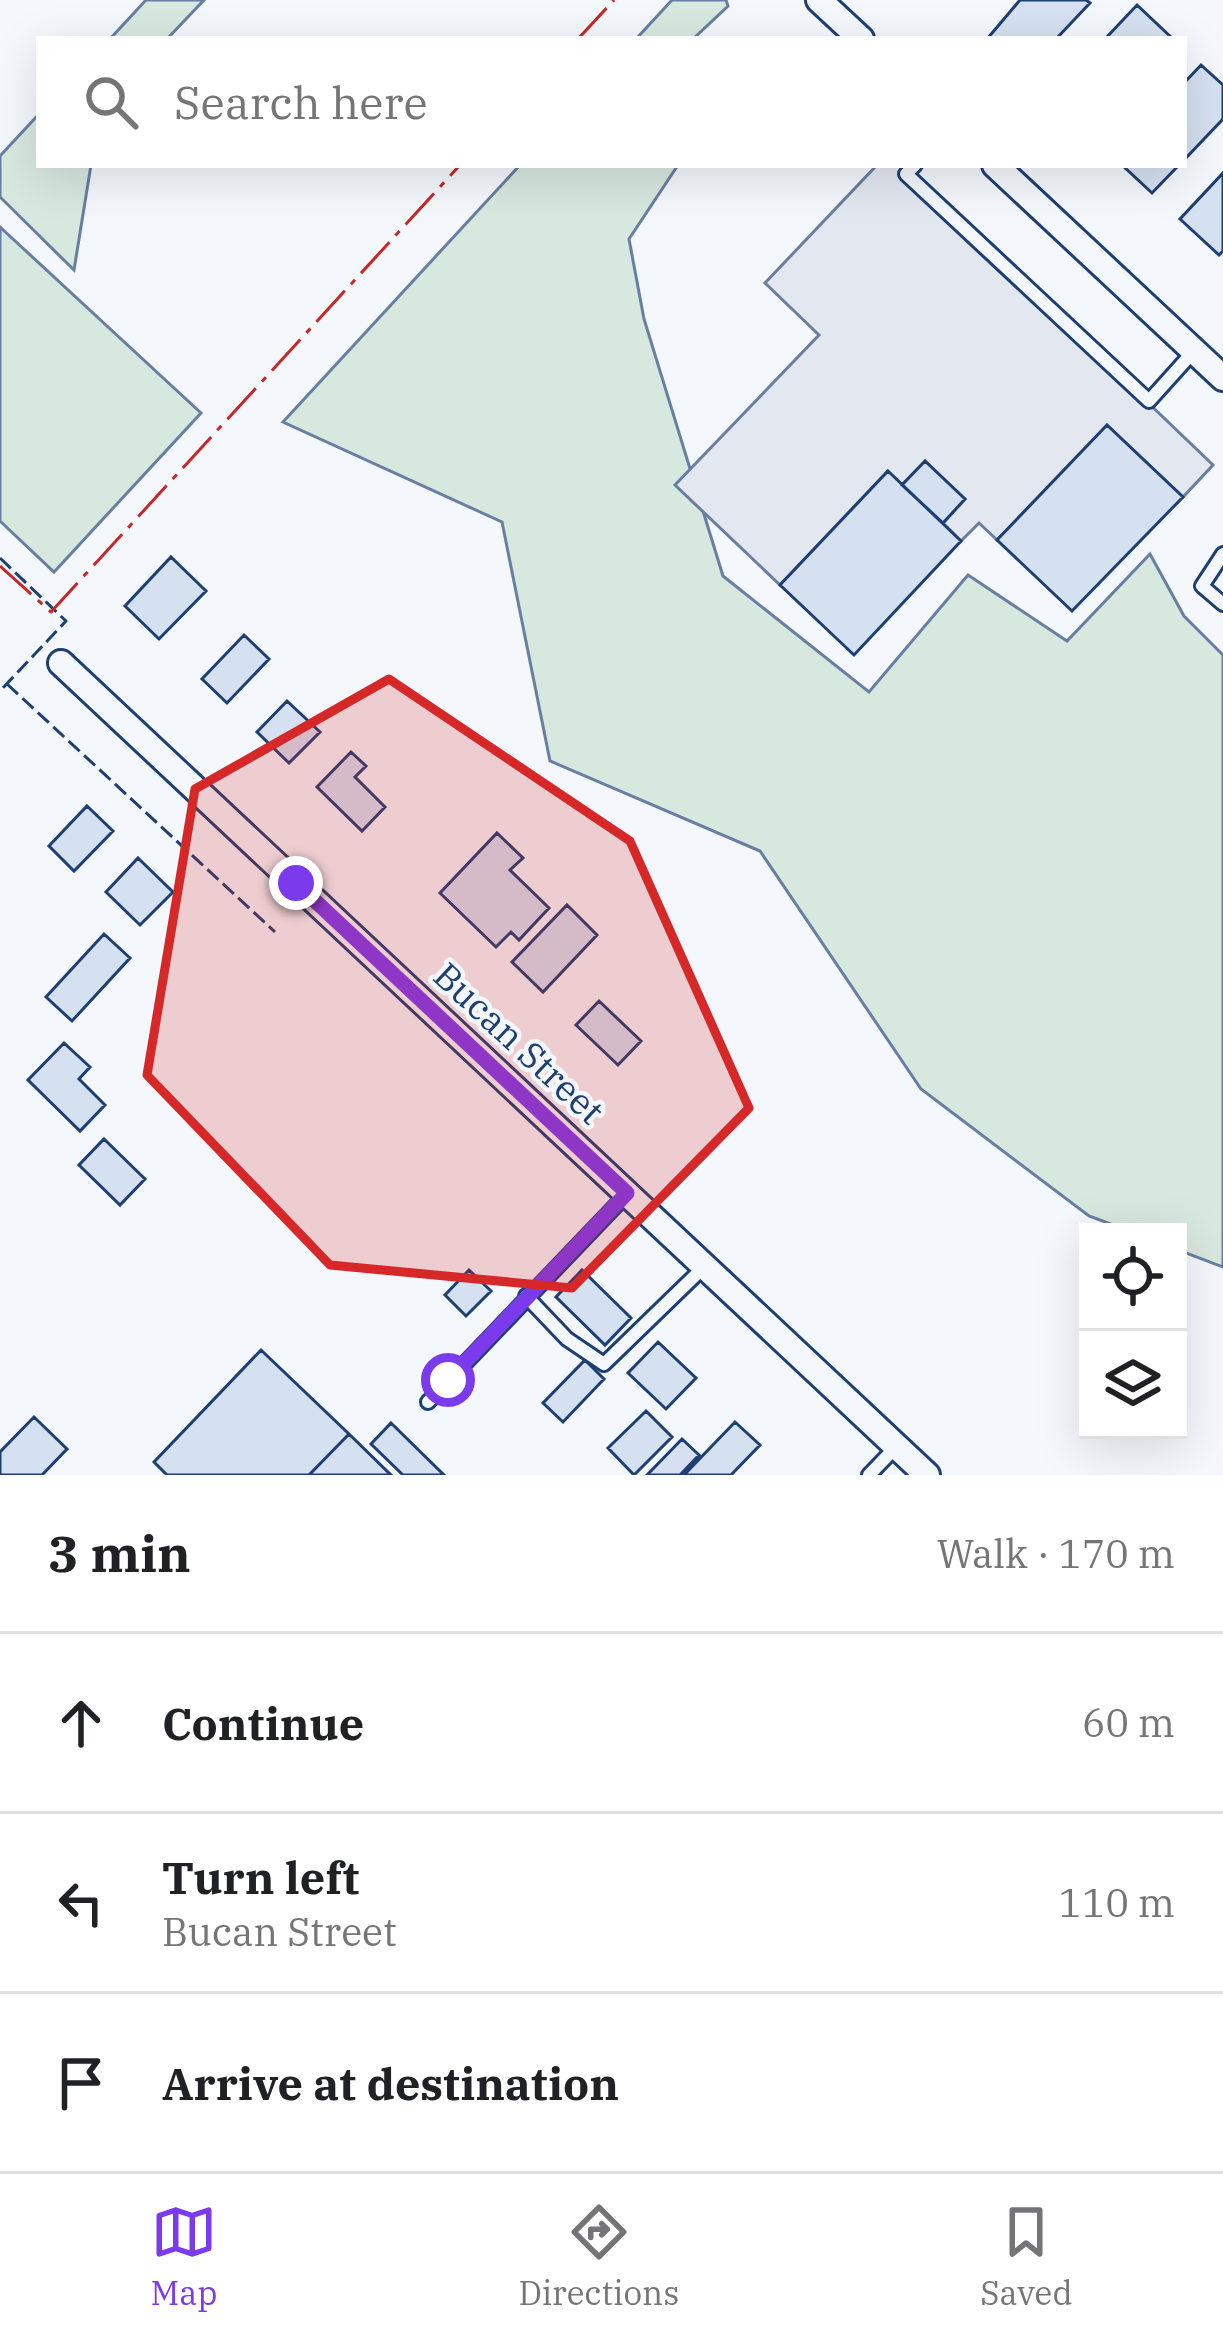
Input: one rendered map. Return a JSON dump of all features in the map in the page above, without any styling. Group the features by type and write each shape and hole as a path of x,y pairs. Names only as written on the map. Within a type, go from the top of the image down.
{"street":[{"path":"819,0 858,36"},
{"path":"998,168 1223,379"},
{"name":"Bucan Street","path":"61,663 927,1475"}],"lane":[{"path":"912,168 906,175 1149,401 1194,352"},
{"path":"1223,554 1202,586 1223,604"},
{"path":"428,1402 627,1193"},
{"path":"526,1296 580,1351 604,1364 705,1266"},
{"path":"869,1475 897,1447"}],"highlighted area":[{"path":"389,679 630,841 749,1108 572,1288 330,1265 147,1075 195,789"}],"shaded area":[{"path":"146,0 204,0 170,36 113,36"},
{"path":"672,0 726,0 728,6 696,36 639,36"},
{"path":"36,117 36,168 91,168 74,270 0,197 0,156"},
{"path":"517,168 676,168 629,239 644,319 723,576 869,692 968,575 1067,641 1150,554 1184,616 1223,655 1223,1267 1187,1253 1187,1223 1108,1223 1089,1216 921,1089 760,851 550,761 502,522 283,422"},
{"path":"874,168 903,168 1213,465 1183,497 1107,425 997,540 979,523 961,541 943,523 965,499 925,461 902,485 887,472 780,585 675,485 819,335 765,283"},
{"path":"0,227 201,413 54,572 0,521"}],"building":[{"path":"1020,0 1090,3 1059,36 990,36"},
{"path":"1137,5 1170,36 1108,36"},
{"path":"1201,65 1223,85 1223,119 1187,157 1187,80"},
{"path":"1125,168 1176,168 1152,193"},
{"path":"1223,173 1223,251 1219,255 1180,219"},
{"path":"1107,425 1183,497 1072,611 997,540"},
{"path":"925,461 965,499 943,523 902,485"},
{"path":"888,471 961,541 854,655 780,585"},
{"path":"171,557 206,591 159,639 125,606"},
{"path":"244,635 269,659 227,703 202,679"},
{"path":"287,701 320,732 289,763 257,732"},
{"path":"351,752 366,766 355,777 385,807 362,831 317,787"},
{"path":"87,806 113,831 74,871 49,846"},
{"path":"497,833 523,858 510,870 549,908 519,940 511,932 496,947 440,893"},
{"path":"138,858 173,892 140,925 106,892"},
{"path":"567,905 597,935 543,992 512,962"},
{"path":"104,934 130,958 72,1021 46,997"},
{"path":"599,1001 641,1041 618,1065 576,1025"},
{"path":"64,1043 90,1067 79,1079 105,1105 80,1131 28,1080"},
{"path":"104,1139 145,1179 120,1205 79,1165"},
{"path":"469,1270 491,1291 466,1316 445,1295"},
{"path":"582,1270 631,1318 605,1345 556,1297"},
{"path":"658,1342 696,1378 666,1409 628,1373"},
{"path":"261,1350 349,1434 309,1475 167,1475 154,1462"},
{"path":"585,1360 604,1379 563,1422 543,1403"},
{"path":"646,1411 672,1437 634,1475 608,1448"},
{"path":"34,1417 67,1449 42,1475 0,1475 0,1452"},
{"path":"735,1422 760,1445 731,1475 684,1475"},
{"path":"391,1423 444,1475 403,1475 371,1444"},
{"path":"349,1434 391,1475 309,1475"},
{"path":"682,1439 699,1455 680,1475 647,1475"}],"fence":[{"path":"0,558 66,621 0,691"},
{"path":"7,684 275,932"}],"power":[{"path":"581,36 614,0"},
{"path":"0,566 51,612 457,168"}],"route":[{"path":"296,883 627,1193 448,1380"}]}
